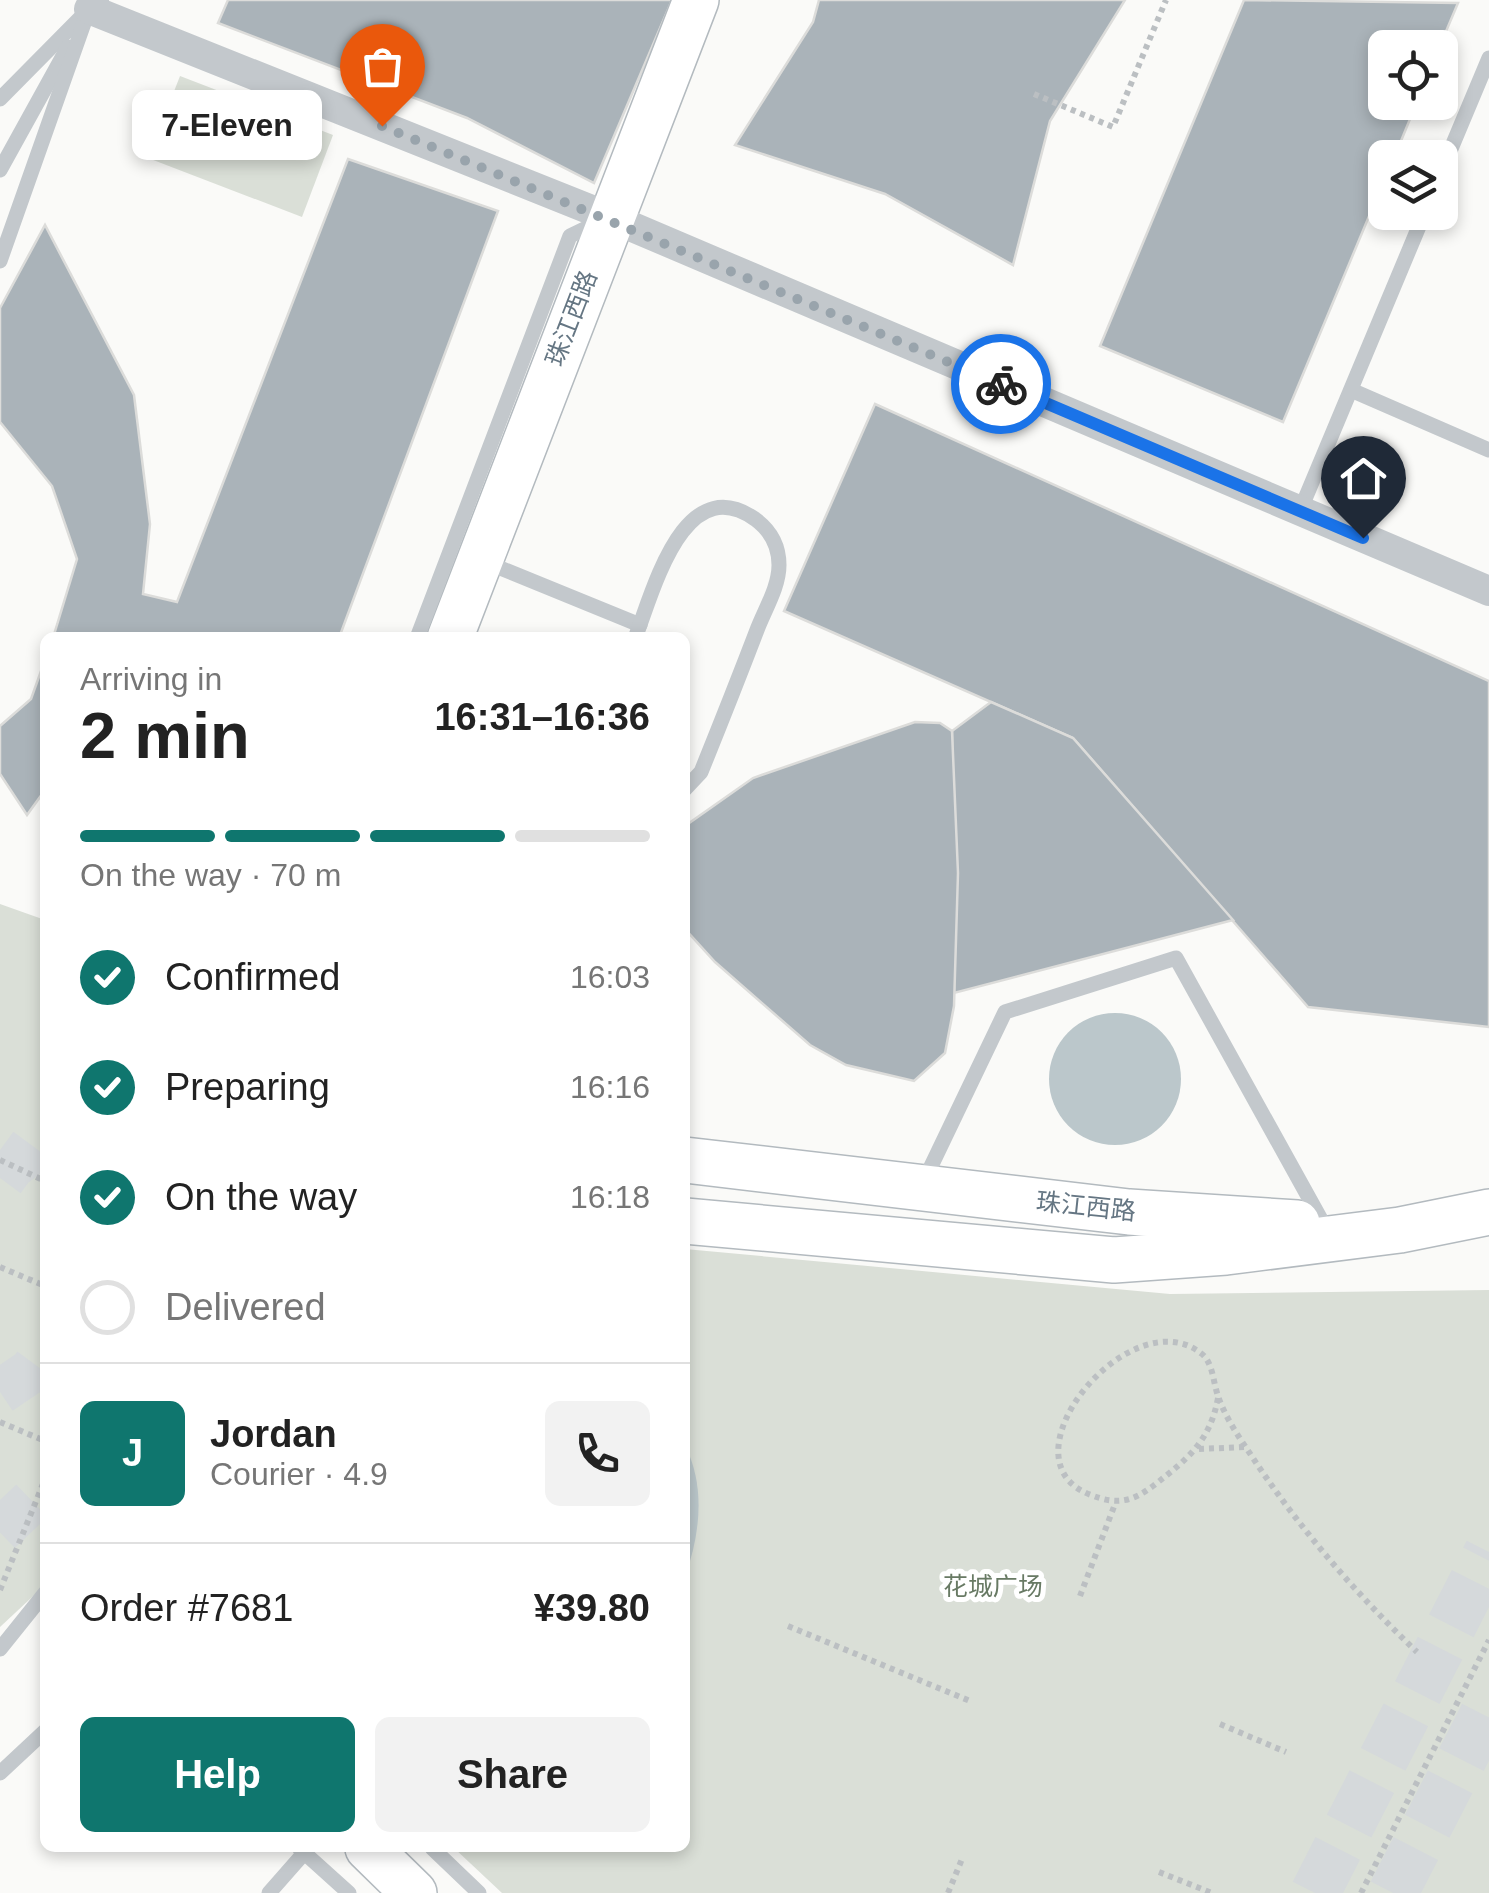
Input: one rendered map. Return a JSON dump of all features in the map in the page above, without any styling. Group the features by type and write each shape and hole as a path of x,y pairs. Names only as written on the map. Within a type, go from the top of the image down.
{"main road":[{"name":"珠江西路","path":"452,632 609,217 696,0"},
{"name":"珠江西路","path":"690,1161 1129,1212 1489,1234"},
{"path":"690,1221 1114,1260 1226,1252 1400,1230 1489,1212"},
{"path":"372,1852 414,1893"}],"street":[{"path":"91,4 609,217 1489,592"}],"lane":[{"path":"0,99 91,4"},
{"path":"0,170 91,4"},
{"path":"0,261 91,4"},
{"path":"1455,140 1489,58"},
{"path":"419,632 570,236 609,217"},
{"path":"1300,511 1417,230"},
{"path":"1350,390 1489,450"},
{"path":"480,560 638,631 674,540 684,526 698,516 734,510 765,527 779,560 778,577 701,772 690,784"},
{"path":"921,1188 1006,1012 1176,958 1324,1225"},
{"path":"0,1649 40,1599"},
{"path":"0,1773 40,1736"},
{"path":"270,1893 301,1852"},
{"path":"304,1852 349,1893"},
{"path":"436,1852 479,1893"}],"path":[{"path":"1034,94 1113,127 1166,0"},
{"path":"0,1160 40,1179"},
{"path":"0,1267 40,1284"},
{"path":"1218,1398 1213,1426 1198,1449 1141,1495 1114,1504 1076,1490 1060,1464 1058,1436 1092,1378 1126,1353 1154,1344 1185,1342 1207,1358 1218,1398 1246,1447 1310,1538 1417,1652"},
{"path":"0,1422 40,1439"},
{"path":"1198,1449 1246,1447"},
{"path":"0,1590 40,1491"},
{"path":"1080,1596 1114,1504"},
{"path":"788,1626 970,1701"},
{"path":"1361,1893 1489,1640"},
{"path":"1220,1724 1286,1752"},
{"path":"948,1893 962,1859"},
{"path":"1160,1872 1212,1893"}],"green space":[{"path":"180,76 333,135 302,217 148,158"},
{"path":"0,904 40,918 40,1590 0,1627"},
{"name":"花城广场","path":"690,1249 1170,1294 1489,1290 1489,1893 502,1893 458,1852 690,1852"}],"shaded area":[{"path":"1115,1013 1152,1024 1170,1042 1181,1079 1170,1116 1152,1134 1115,1145 1078,1134 1060,1116 1049,1079 1060,1042 1078,1024"},
{"path":"690,1456 698,1494 690,1559"}],"building":[{"path":"228,0 672,0 594,183 467,118 218,23"},
{"path":"819,0 1125,0 1050,121 1013,265 885,194 735,145 813,22"},
{"path":"1244,0 1458,3 1447,30 1368,30 1368,120 1410,120 1401,140 1368,140 1368,219 1283,422 1100,346"},
{"path":"348,159 498,211 341,632 55,632 77,559 52,486 0,422 0,308 45,225 134,395 150,524 143,594 177,602"},
{"path":"875,404 1489,681 1489,1027 1308,1007 1073,738 784,611"},
{"path":"40,674 40,797 27,815 0,774 0,726 31,699"},
{"path":"991,702 1073,738 1233,920 954,993 952,731"},
{"path":"915,722 940,723 952,731 958,873 954,1006 945,1053 914,1081 846,1065 810,1045 715,962 690,934 690,822 753,778"}],"tunnel":[{"path":"0,1150 40,1183"},
{"path":"0,1392 31,1371 40,1359"},
{"path":"0,1500 40,1542"},
{"path":"1315,1893 1489,1552"},
{"path":"1393,1893 1489,1706"}],"way so far":[{"path":"382,126 609,217 1001,384"}],"place":[{"name":"7-Eleven","path":"382,126"}],"route":[{"path":"1001,384 1363,538"}]}
